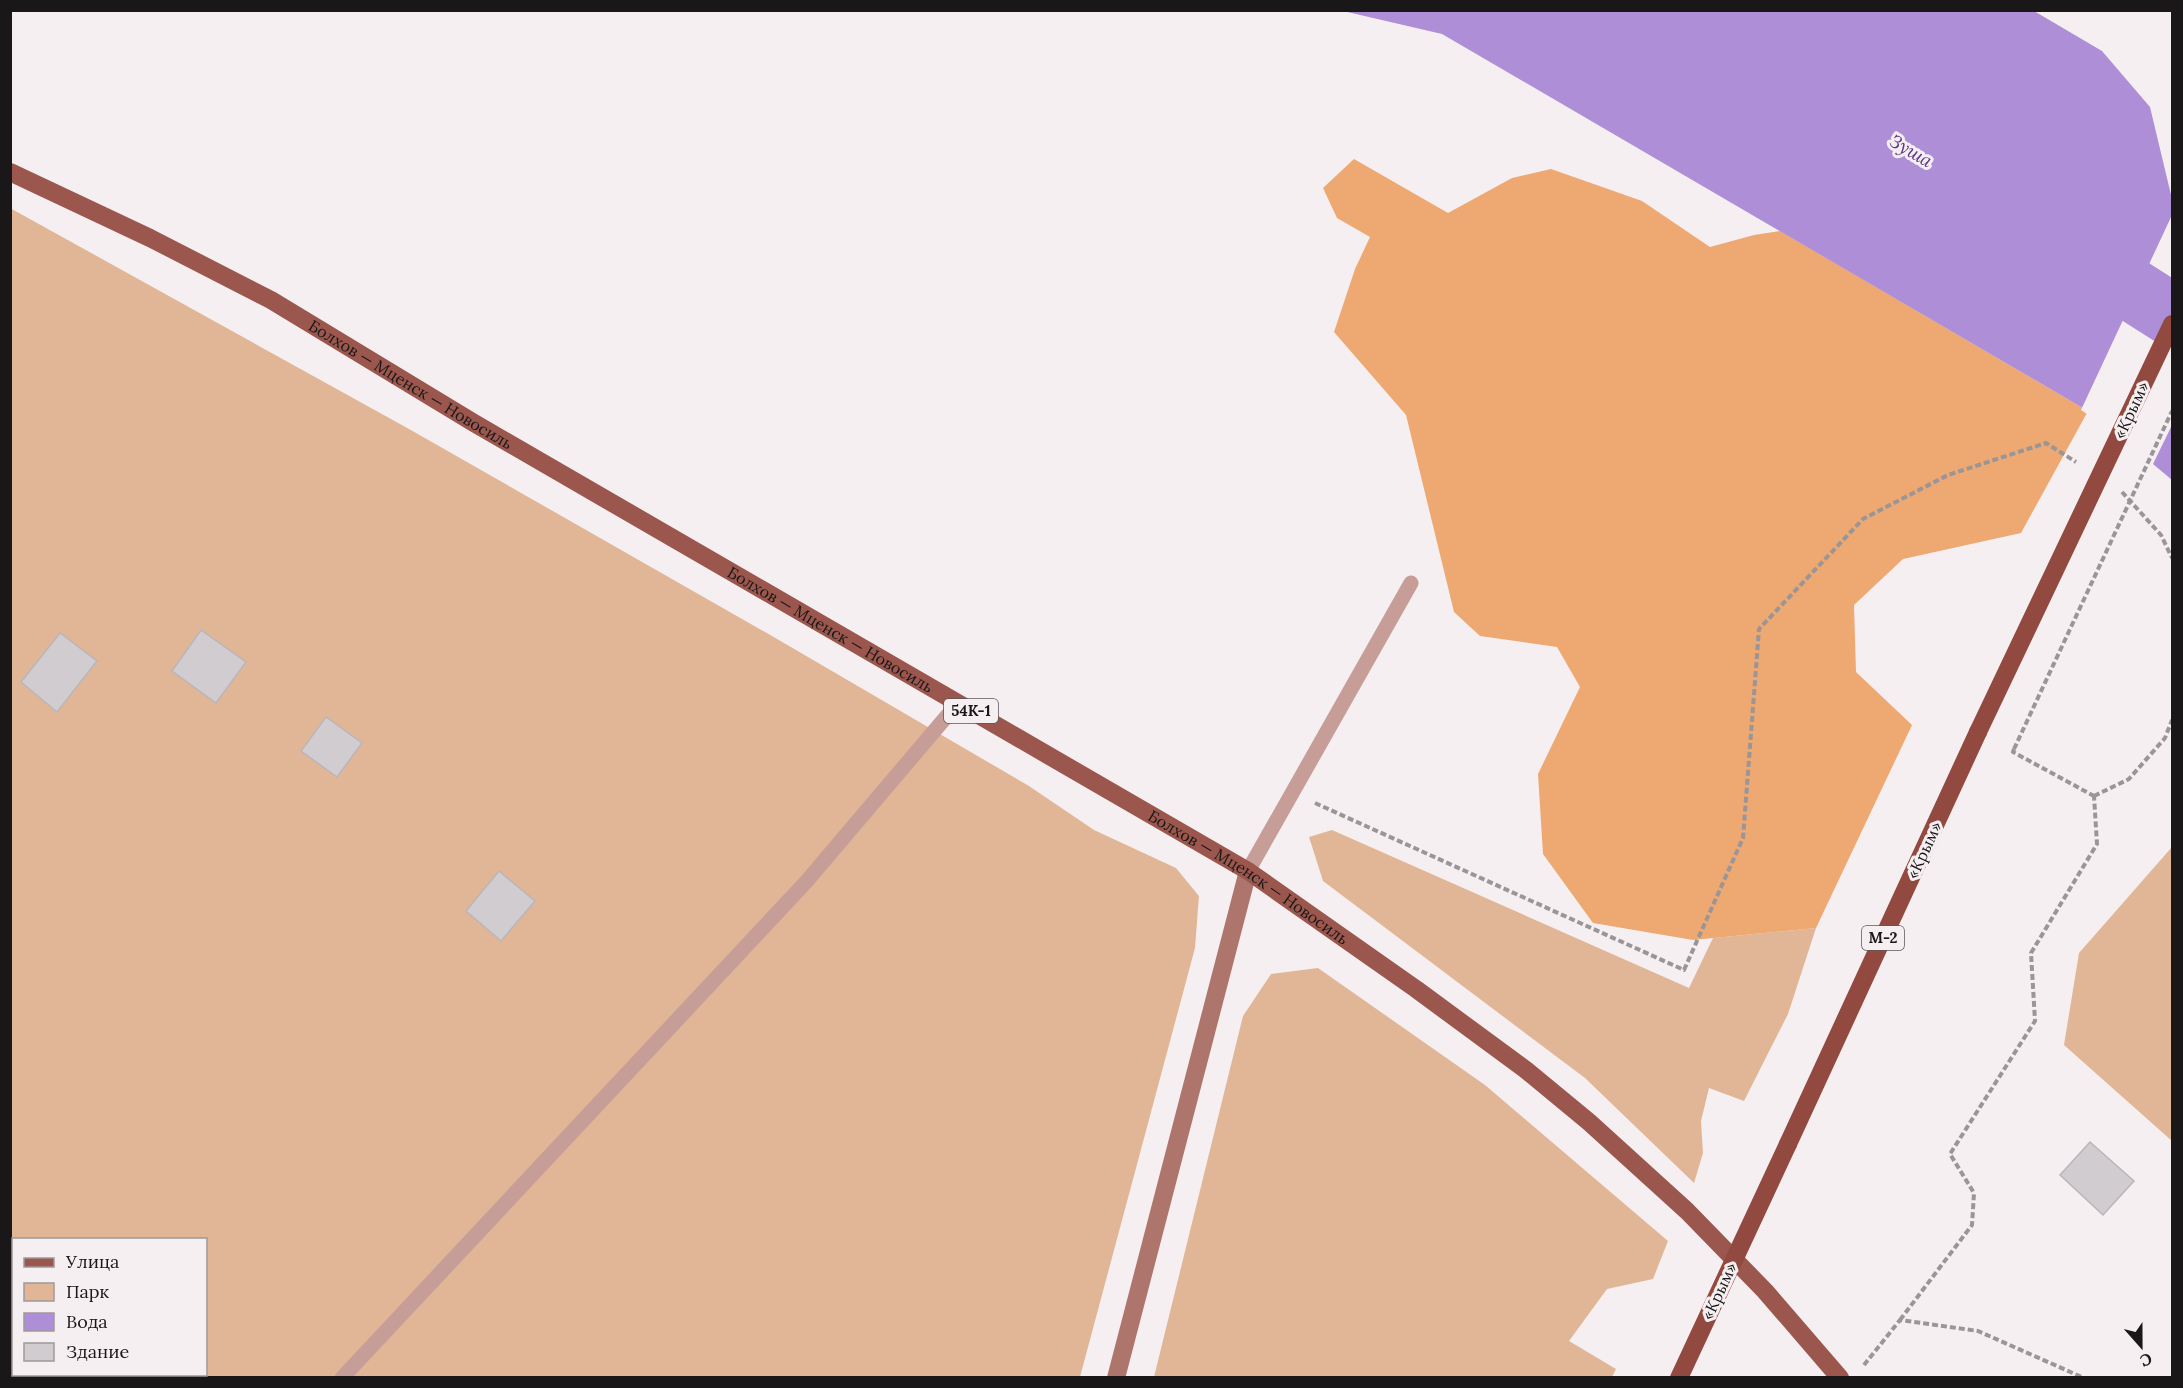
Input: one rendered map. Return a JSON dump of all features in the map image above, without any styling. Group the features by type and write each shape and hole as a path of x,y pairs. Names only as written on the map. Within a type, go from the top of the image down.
{"highway":[{"name":"«Крым»","path":"1679,1377 1978,732 2172,324"}],"main road":[{"name":"Болхов — Мценск — Новосиль","path":"10,172 150,238 271,300 484,429 1248,871 1416,989 1526,1070 1589,1122 1687,1211 1766,1291 1840,1377"},
{"path":"1116,1377 1248,871"}],"lane":[{"path":"1248,871 1411,583"},
{"path":"342,1377 806,882 958,703"}],"path":[{"path":"2094,796 2013,752 2172,411"},
{"path":"1293,793 1684,970 1743,838 1759,629 1863,519 1948,475 2046,443"},
{"path":"2094,796 2129,779 2165,738 2172,720"},
{"path":"1860,1369 1972,1225 1974,1193 1950,1154 2035,1021 2031,953 2097,844 2094,796"},
{"path":"1900,1320 1978,1331 2084,1377"}],"green space":[{"path":"10,208 409,429 772,636 1029,786 1094,830 1176,868 1199,896 1195,948 1080,1377 11,1377"},
{"path":"1332,830 1689,988 1713,938 1816,928 1788,1014 1744,1101 1709,1088 1701,1121 1703,1153 1694,1183 1585,1078 1323,881 1309,837"},
{"path":"2172,847 2172,1141 2064,1045 2079,953"},
{"path":"1318,968 1485,1085 1668,1241 1653,1279 1607,1289 1569,1341 1616,1369 1612,1377 1154,1377 1243,1016 1271,974"}],"shaded area":[{"path":"1354,159 1448,213 1512,178 1551,169 1642,201 1710,247 1754,235 1780,231 2088,411 2021,533 1903,559 1854,605 1856,672 1912,725 1816,928 1693,940 1593,923 1543,854 1538,774 1580,687 1557,647 1480,636 1454,612 1406,415 1334,332 1355,269 1370,237 1337,218 1323,188"}],"water":[{"path":"1343,11 2034,11 2102,51 2150,107 2172,199 2172,229 2088,411 1442,34"},
{"path":"2172,425 2172,480 2153,464"}],"pier":[{"path":"2172,215 2172,236 2091,412 2087,414 2081,410"}],"building":[{"path":"201,630 246,662 216,703 172,671"},
{"path":"60,633 97,661 57,712 21,682"},
{"path":"326,717 362,743 337,777 301,751"},
{"path":"499,871 535,901 501,941 466,911"},
{"path":"2090,1142 2134,1181 2103,1215 2060,1175"}],"waterway":[{"name":"Зуша","path":"2068,249 2172,315"}]}
